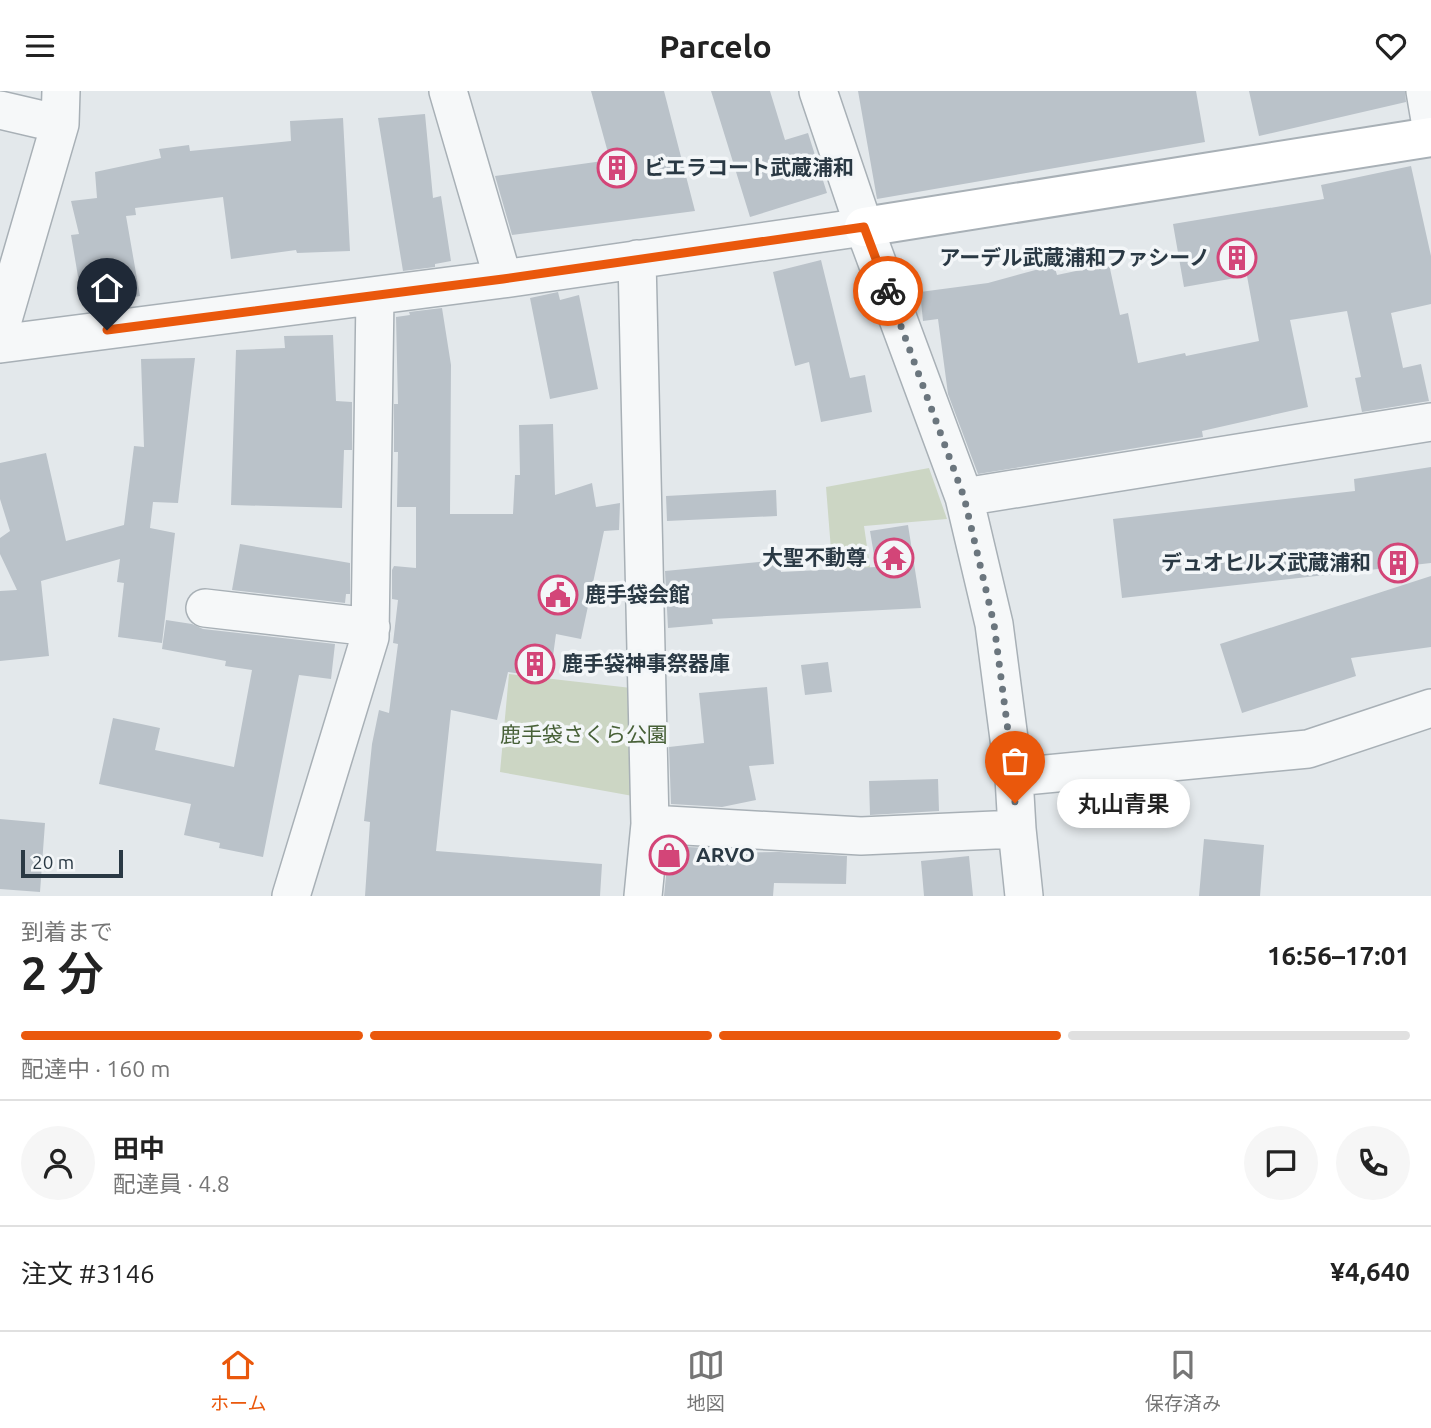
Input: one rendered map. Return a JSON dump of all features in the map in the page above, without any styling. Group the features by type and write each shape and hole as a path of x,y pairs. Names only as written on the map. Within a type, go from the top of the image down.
{"street":[{"path":"448,91 503,279"},
{"path":"818,91 864,227 964,497 994,624 1014,777 1024,896"},
{"path":"1425,91 1431,126"},
{"path":"0,110 61,107 0,330"},
{"path":"0,344 503,279 864,227 1431,137"},
{"path":"638,259 650,824 643,896"},
{"path":"291,896 370,637 375,296"},
{"path":"964,497 1431,422"},
{"path":"205,608 371,627"},
{"path":"1014,777 1308,748 1431,708"},
{"path":"650,824 861,836 1017,829"}],"green space":[{"path":"929,468 947,519 864,526 874,595 835,600 826,487"},
{"name":"鹿手袋さくら公園","path":"509,674 640,689 644,798 500,772"}],"building":[{"name":"ビエラコート武蔵浦和","path":"591,91 664,91 695,211 512,235 495,176 610,160"},
{"path":"711,91 770,91 785,140 808,133 827,193 750,217"},
{"path":"858,91 1196,91 1205,142 877,199"},
{"path":"1249,91 1405,91 1406,102 1259,136"},
{"path":"425,114 433,198 441,196 451,261 435,264 435,267 403,271 378,118"},
{"path":"343,118 350,251 297,253 296,250 231,259 223,197 135,208 136,215 126,216 140,296 83,306 71,235 79,234 71,201 97,198 95,172 161,158 159,149 189,145 190,151 291,141 290,121"},
{"path":"1411,166 1431,256 1431,304 1391,313 1403,368 1421,364 1429,401 1362,412 1355,378 1361,377 1347,311 1290,320 1308,407 1202,431 1203,437 978,474 948,394 938,319 923,321 920,292 988,283 1054,265 1057,275 1109,264 1120,315 1128,313 1138,363 1259,341 1247,276 1184,287 1173,224 1324,199 1321,185"},
{"path":"821,260 850,378 865,375 872,412 821,422 809,362 795,366 773,272"},
{"path":"558,292 560,300 579,295 598,389 550,399 530,298"},
{"path":"442,308 451,365 450,514 513,514 515,475 520,475 519,425 553,424 555,495 592,483 596,507 620,503 619,530 604,531 581,639 556,634 550,678 508,672 497,720 451,710 436,851 602,864 600,896 365,896 370,822 364,821 372,744 379,710 389,713 398,644 393,643 398,600 392,599 392,570 394,566 416,568 416,507 397,507 398,452 394,452 394,404 398,404 396,317 410,315 409,312"},
{"path":"333,335 336,401 352,402 352,450 344,450 342,508 231,505 236,350 285,348 284,336"},
{"path":"195,358 178,503 153,502 150,528 175,533 162,643 118,637 124,583 117,582 120,559 41,581 49,656 0,661 0,591 17,590 0,554 0,538 10,531 0,499 0,463 46,453 66,541 124,525 134,446 144,447 141,359"},
{"path":"1431,467 1431,563 1122,598 1113,519 1355,491 1354,479"},
{"path":"776,490 777,516 667,521 666,496"},
{"path":"908,525 921,608 712,619 713,624 668,628 665,571 780,560 781,572 876,567 870,531"},
{"path":"240,544 350,563 350,594 346,594 345,603 232,590"},
{"path":"1431,576 1431,647 1351,658 1356,676 1242,713 1220,644"},
{"path":"166,620 192,624 203,629 335,644 331,679 299,675 263,857 219,848 220,843 184,835 191,804 99,784 113,718 160,728 155,750 234,767 252,670 225,666 226,661 162,649"},
{"path":"828,662 832,692 805,695 801,665"},
{"path":"767,687 774,764 749,766 756,800 722,807 671,804 669,747 704,743 699,693"},
{"path":"938,779 939,811 870,815 869,781"},
{"path":"0,819 45,823 40,892 0,889"},
{"path":"1204,839 1264,845 1260,896 1199,896"},
{"path":"669,846 726,849 726,853 779,852 847,856 846,884 774,883 773,896 664,896"},
{"path":"969,856 973,896 924,896 921,861"}],"way so far":[{"path":"888,291 964,497 994,624 1015,803"}],"place":[{"name":"ビエラコート武蔵浦和","path":"617,168"},
{"name":"アーデル武蔵浦和ファシーノ","path":"1237,258"},
{"name":"大聖不動尊","path":"894,558"},
{"name":"デュオヒルズ武蔵浦和","path":"1398,563"},
{"name":"鹿手袋会館","path":"558,595"},
{"name":"鹿手袋神事祭器庫","path":"535,664"},
{"name":"丸山青果","path":"1015,803"},
{"name":"ARVO","path":"669,855"}],"route":[{"path":"107,330 503,279 864,227 888,291"}]}
